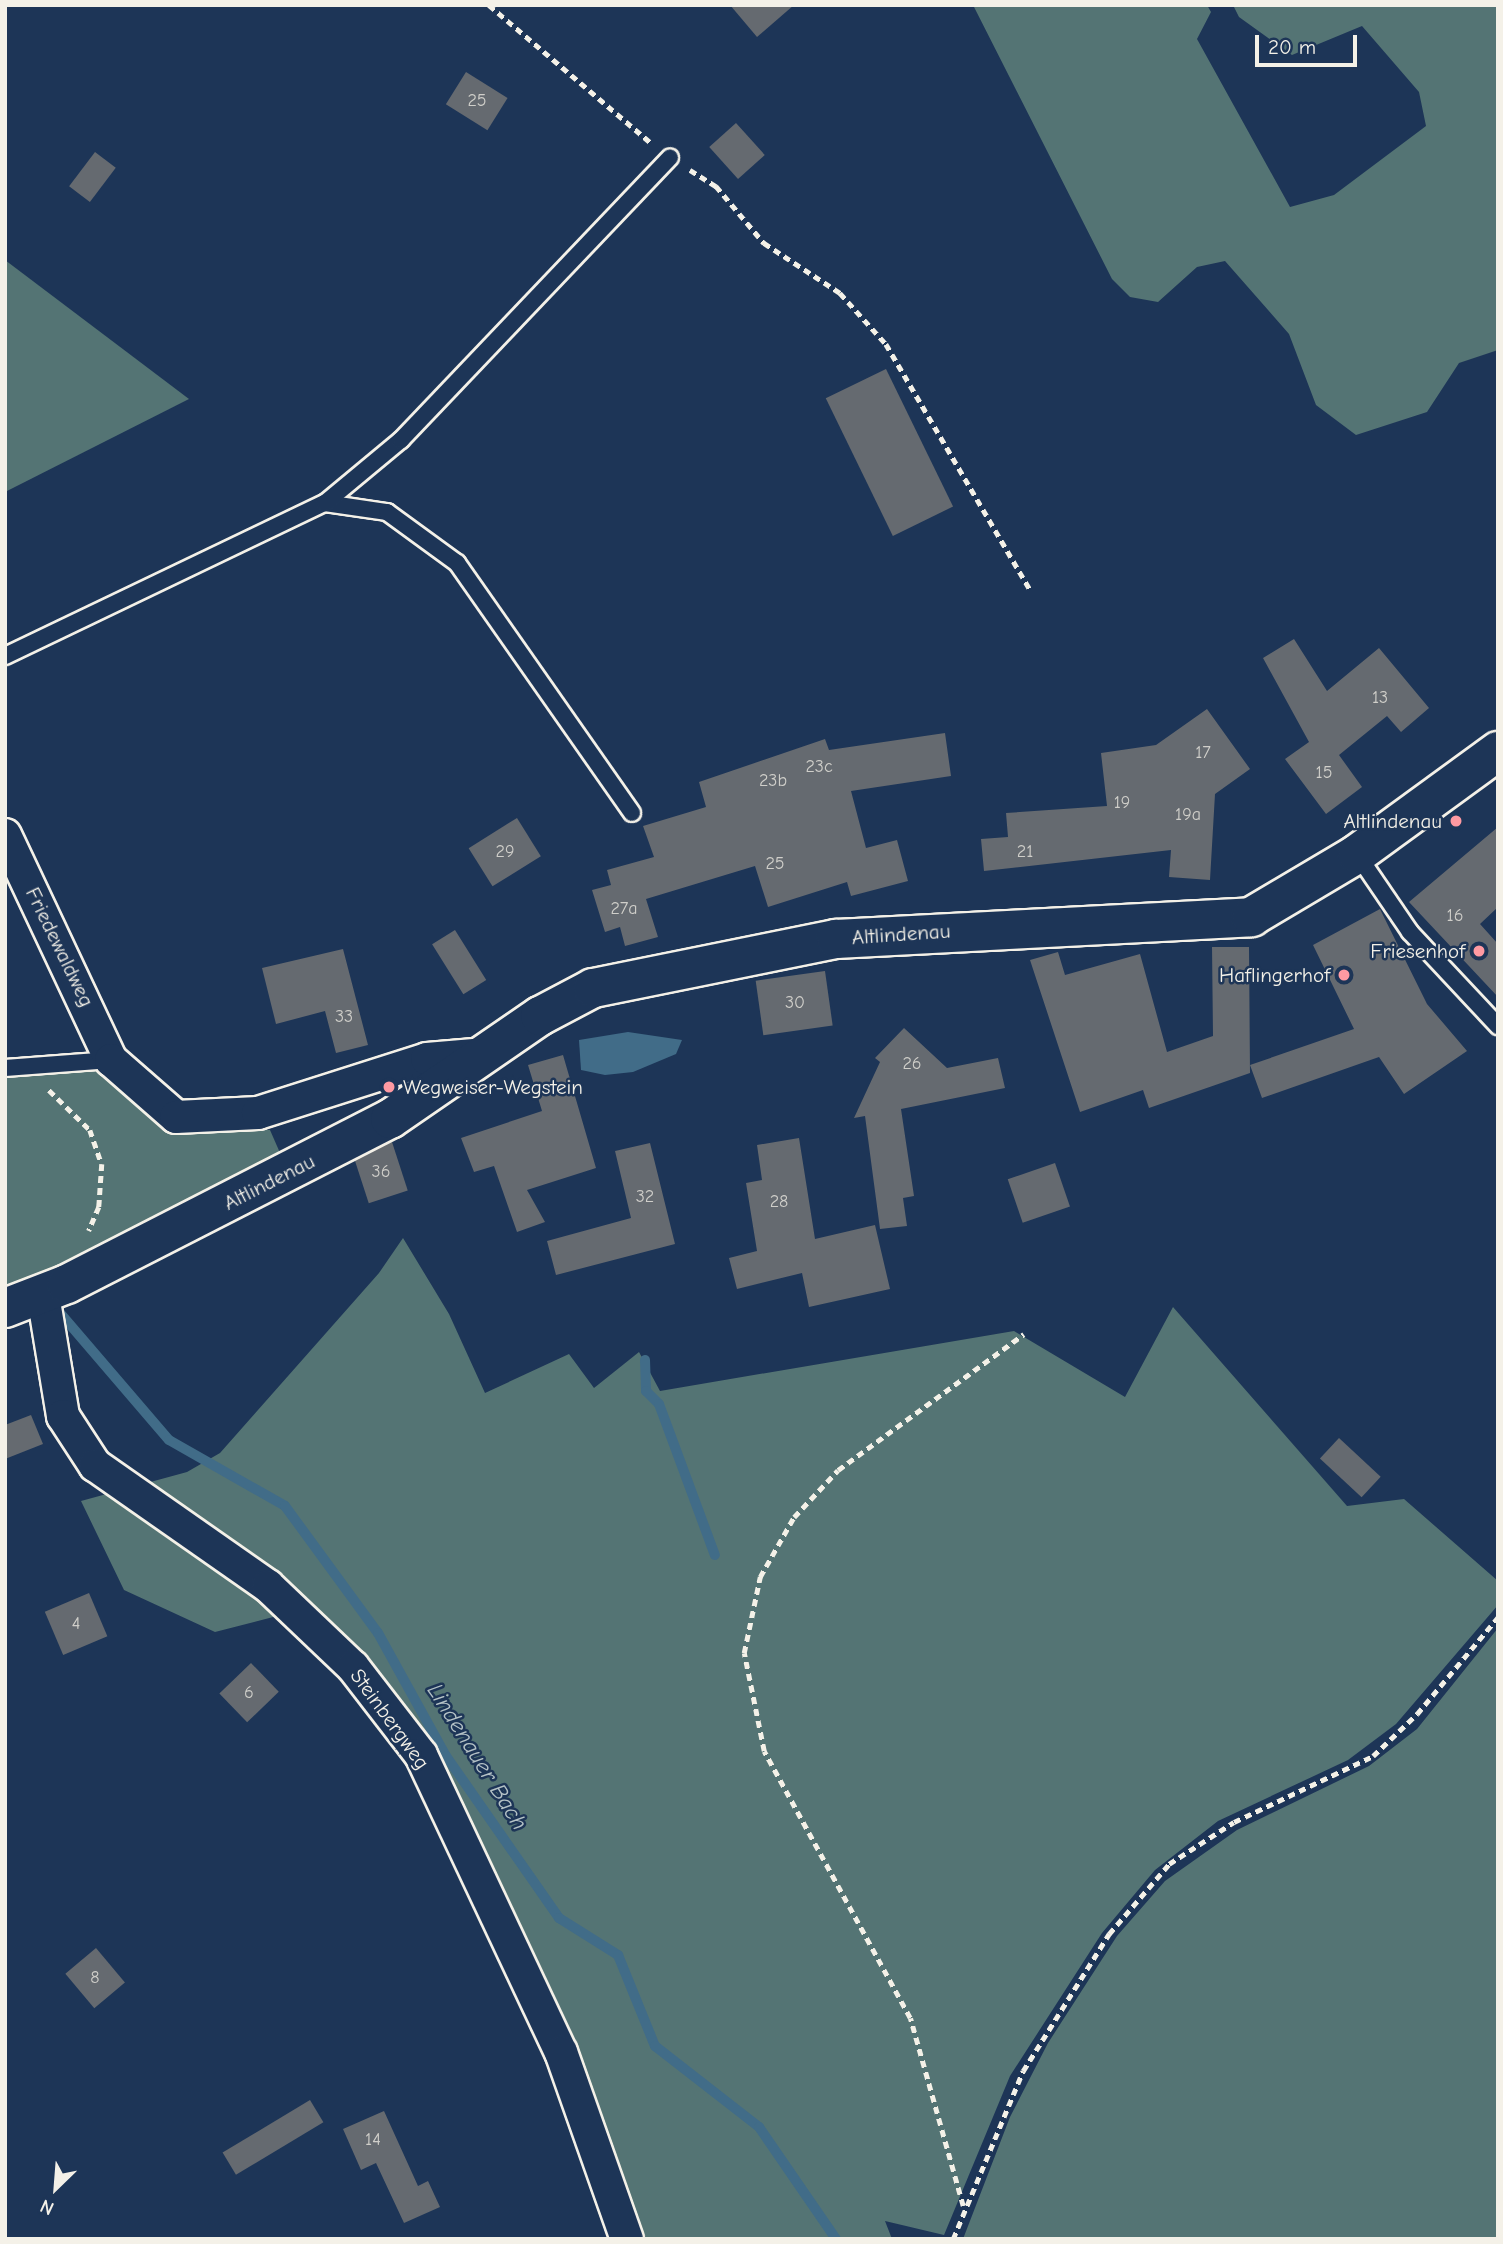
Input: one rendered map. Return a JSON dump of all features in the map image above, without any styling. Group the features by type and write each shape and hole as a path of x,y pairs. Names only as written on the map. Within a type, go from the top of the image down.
{"street":[{"name":"Altlindenau","path":"5,1308 55,1289 390,1119 486,1054 593,988 670,969 836,939 1251,917 1357,854 1498,751"},
{"name":"Friedewaldweg","path":"5,835 111,1060"},
{"name":"Altlindenau","path":"111,1060 176,1117 258,1114 427,1059 486,1054"},
{"name":"Steinbergweg","path":"55,1289 63,1416 95,1465 268,1586 353,1667 421,1755 561,2052 626,2239"}],"lane":[{"path":"5,656 325,503 401,440 670,159"},
{"path":"325,503 387,512 457,563 632,813"},
{"path":"1357,854 1410,932 1498,1026"},
{"path":"5,1068 111,1060"}],"path":[{"path":"489,5 670,159 716,186 764,243 840,293 886,344 1031,591"},
{"path":"23,1065 90,1130 102,1164 99,1207 55,1289"},
{"path":"963,2206 910,2018 764,1751 744,1653 760,1577 794,1517 838,1470 1024,1334"},
{"path":"953,2239 963,2206 1023,2071 1108,1934 1169,1864 1234,1822 1373,1756 1417,1714 1498,1617"}],"green space":[{"path":"973,5 1207,5 1211,12 1197,39 1290,207 1334,195 1426,126 1419,92 1362,26 1292,55 1239,17 1233,5 1498,5 1498,350 1459,363 1427,412 1356,435 1316,405 1289,334 1225,261 1197,267 1158,302 1130,297 1112,279"},
{"path":"5,260 189,399 5,492"},
{"path":"111,1060 172,1130 270,1130 284,1162 5,1292 5,1068"},
{"path":"403,1238 449,1314 485,1393 569,1354 594,1388 639,1352 660,1391 1014,1331 1125,1397 1173,1307 1347,1506 1404,1499 1498,1581 1498,1605 1396,1724 1348,1760 1218,1821 1155,1870 1102,1933 1010,2076 944,2235 885,2221 892,2239 631,2239 425,1751 300,1610 215,1632 124,1590 81,1501 187,1472 220,1453 379,1273"},
{"path":"1498,1628 1498,2239 963,2239 1010,2117 1048,2043 1117,1936 1165,1881 1237,1830 1369,1766 1417,1729"}],"water":[{"path":"628,1032 682,1040 676,1054 633,1072 605,1075 581,1070 579,1040"}],"building":[{"path":"730,5 794,5 757,37"},
{"path":"466,72 508,98 487,130 446,104"},
{"path":"736,123 765,155 738,179 709,147"},
{"path":"95,152 116,168 90,202 69,186"},
{"path":"886,369 953,507 893,536 826,398"},
{"path":"1294,639 1327,691 1379,648 1429,708 1401,732 1387,716 1339,755 1362,787 1326,814 1285,759 1309,742 1263,658"},
{"path":"1207,709 1250,769 1215,794 1210,880 1169,877 1171,850 984,871 981,839 1008,837 1006,813 1107,806 1101,753 1156,745"},
{"path":"945,733 951,776 851,791 866,848 897,840 908,881 851,896 847,882 768,907 755,866 646,899 658,937 625,946 620,927 605,932 592,890 611,885 607,870 654,857 643,826 706,807 699,782 825,739 829,750"},
{"path":"517,818 541,856 493,886 469,848"},
{"path":"1498,827 1498,907 1480,924 1498,944 1498,997 1409,902"},
{"name":"Haflingerhof","path":"1380,909 1427,1004 1467,1051 1404,1094 1379,1057 1262,1098 1250,1065 1354,1029 1313,945"},
{"path":"455,930 486,980 463,994 432,944"},
{"path":"1212,947 1249,947 1250,1073 1149,1108 1143,1090 1080,1112 1030,960 1058,952 1065,975 1140,954 1167,1052 1213,1036"},
{"path":"343,949 368,1045 336,1053 325,1011 276,1024 262,968"},
{"path":"825,971 833,1025 763,1035 756,981"},
{"path":"904,1028 947,1068 998,1058 1005,1088 901,1109 914,1196 903,1198 907,1226 880,1229 865,1116 854,1118 880,1062 875,1058"},
{"path":"563,1055 596,1168 527,1190 545,1222 517,1232 494,1166 474,1172 461,1138 542,1111 528,1065"},
{"path":"799,1138 815,1239 875,1225 890,1289 809,1307 802,1273 737,1289 729,1258 757,1251 746,1183 762,1180 757,1145"},
{"path":"392,1142 408,1191 369,1203 353,1155"},
{"path":"650,1143 675,1244 556,1275 547,1241 631,1218 615,1151"},
{"path":"1055,1163 1070,1206 1023,1223 1008,1179"},
{"path":"31,1415 43,1444 5,1459 5,1425"},
{"path":"1339,1438 1381,1477 1362,1497 1320,1458"},
{"path":"89,1593 107,1636 63,1655 45,1612"},
{"path":"251,1663 279,1692 247,1722 219,1694"},
{"path":"96,1948 125,1982 94,2008 65,1974"},
{"path":"310,2100 323,2122 236,2175 223,2153"},
{"path":"384,2111 418,2186 428,2181 440,2207 404,2223 376,2163 361,2170 343,2129"}],"waterway":[{"name":"Lindenauer Bach","path":"60,1313 169,1440 285,1506 378,1633 446,1756 559,1918 618,1955 655,2046 759,2127 836,2239"},
{"path":"645,1360 646,1391 659,1404 715,1555"}],"place":[{"name":"Altlindenau","path":"1456,821"},
{"name":"Friesenhof","path":"1479,951"},
{"name":"Haflingerhof","path":"1344,975"},
{"name":"Wegweiser-Wegstein","path":"389,1087"}]}
